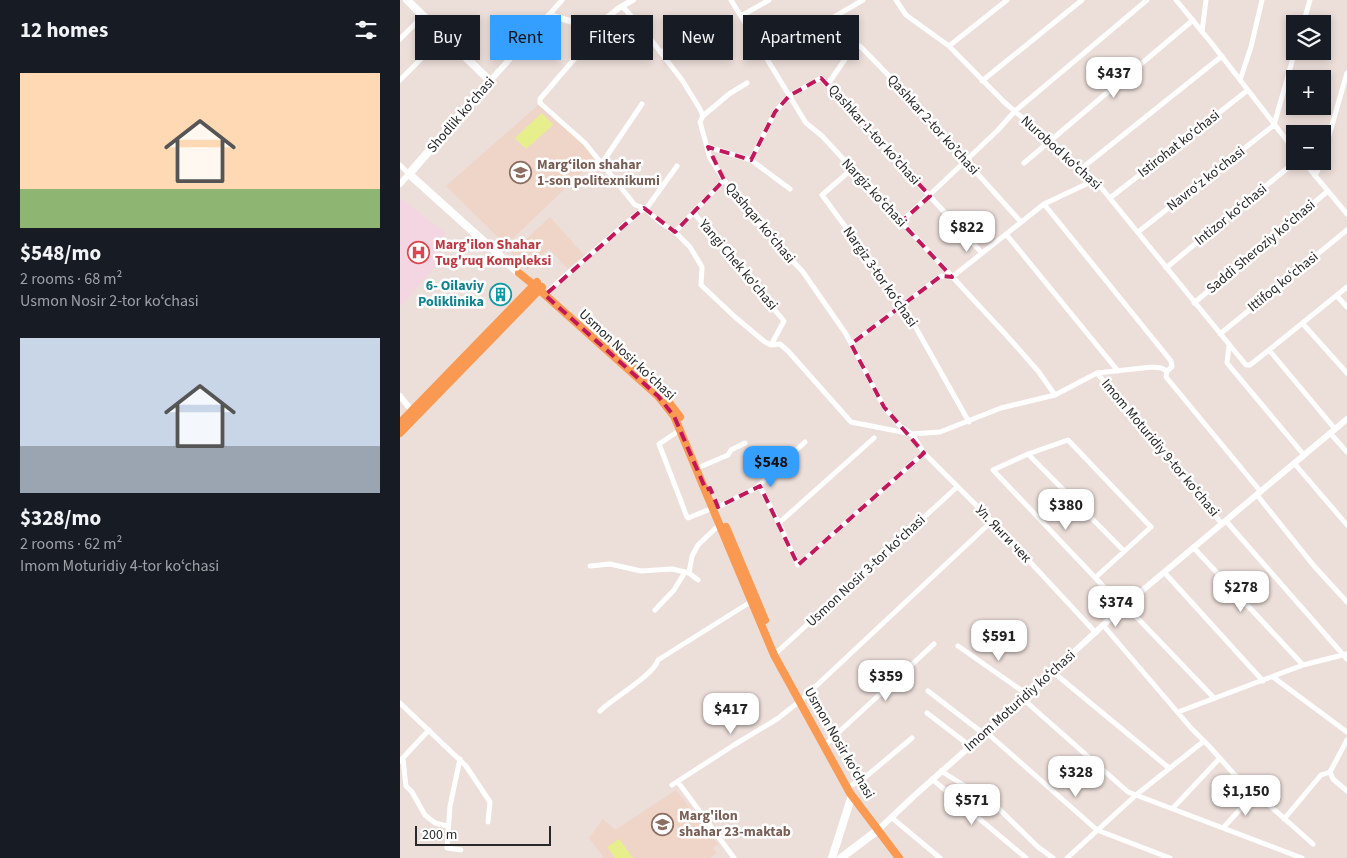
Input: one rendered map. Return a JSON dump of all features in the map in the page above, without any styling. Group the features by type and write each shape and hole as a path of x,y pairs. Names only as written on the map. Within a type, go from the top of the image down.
{"main road":[{"path":"407,0 422,15"},
{"path":"469,60 490,81"},
{"name":"Shodlik koʻchasi","path":"409,174 490,81"},
{"name":"Usmon Nosir ko‘chasi","path":"409,174 518,273 541,289 642,374 667,398 679,416 708,489"},
{"path":"400,433 414,414 541,289"},
{"name":"Usmon Nosir ko‘chasi","path":"541,289 658,396 674,416 708,489 777,656"},
{"path":"400,423 414,414"},
{"name":"Usmon Nosir ko‘chasi","path":"716,508 720,524 752,601 800,701 852,795 898,858"},
{"path":"832,858 852,795"},
{"path":"841,858 878,830"}],"street":[{"name":"Shodlik koʻchasi","path":"550,15 560,0"},
{"path":"611,15 633,0"},
{"name":"Nargiz koʻchasi","path":"732,0 743,19"},
{"path":"741,16 769,0"},
{"path":"837,15 863,0"},
{"name":"Nurobod koʻchasi","path":"896,0 906,15 949,46 1014,111 1095,180 1246,366 1269,350"},
{"path":"949,46 1007,0"},
{"path":"982,81 1082,0"},
{"path":"901,222 997,131 1014,111 1147,0"},
{"path":"1176,0 1286,139"},
{"path":"1202,32 1206,0"},
{"path":"1240,80 1252,47 1262,0"},
{"path":"1306,15 1310,0"},
{"name":"Qashqar koʻchasi","path":"622,6 642,28 682,80 700,109 703,116 700,122 710,158 724,180 764,230 803,272 846,334 884,407 900,426 912,434"},
{"path":"1024,163 1193,20"},
{"path":"400,39 415,24"},
{"name":"Qashkar 2-tor koʼchasi","path":"828,84 854,46 860,46 1021,222"},
{"path":"1082,168 1222,56"},
{"path":"400,80 420,60"},
{"name":"Shodlik koʻchasi","path":"490,81 509,60"},
{"path":"573,60 539,101 586,143 635,205 645,208 661,224 676,232 724,180"},
{"name":"Nargiz koʻchasi","path":"767,60 806,123 822,136 952,277 1020,351 1056,395"},
{"path":"1274,124 1292,60"},
{"path":"1331,129 1347,73"},
{"name":"Qashkar 1-tor koʼchasi","path":"750,160 775,112 789,96 821,78 982,253"},
{"path":"703,116 729,94 747,83"},
{"name":"Istirohat ko‘chasi","path":"1110,198 1248,90"},
{"path":"602,163 642,104"},
{"name":"Navro‘z ko‘chasi","path":"1138,232 1274,124"},
{"path":"708,147 750,160 790,189"},
{"path":"400,165 409,174"},
{"path":"541,289 645,208 677,166"},
{"name":"Nargiz 3-tor koʻchasi","path":"852,169 822,195 903,305 969,422"},
{"name":"Intizor koʻchasi","path":"1166,268 1286,169"},
{"path":"1310,170 1347,214"},
{"path":"1315,176 1318,170"},
{"name":"Shodlik koʻchasi","path":"400,184 409,174"},
{"path":"851,344 941,276 952,277 1044,204 1095,180"},
{"name":"Saddi Sheroziy koʻchasi","path":"1194,303 1328,191"},
{"path":"1044,204 1171,361 1172,367 1167,370 1166,377 1259,493 1314,566 1347,602"},
{"name":"Yangi Chek ko'chasi","path":"694,212 784,321 771,345"},
{"name":"Ittifoq ko‘chasi","path":"1220,334 1347,230"},
{"name":"Imom Moturidiy 9-tor koʻchasi","path":"676,232 690,247 702,266 701,285 735,317 771,345 780,344 788,351 851,422 912,434 940,432 1001,408 1056,395 1097,373 1152,367 1167,370"},
{"path":"1006,234 1118,371"},
{"path":"1347,287 1269,350 1333,431 1347,452"},
{"path":"1337,296 1347,307"},
{"path":"1303,324 1347,373"},
{"path":"1229,346 1227,363 1304,455"},
{"name":"Imom Moturidiy 9-tor koʻchasi","path":"1097,373 1224,523 1347,659"},
{"path":"400,396 414,414"},
{"name":"Imom Moturidiy koʻchasi","path":"878,830 1124,606 1347,419"},
{"path":"680,430 659,444 688,518 716,508 759,485 805,442"},
{"name":"Ул. Янги чек","path":"912,434 924,453 992,521 1096,633"},
{"path":"779,523 874,438"},
{"path":"1096,578 1151,527 1068,440 1028,454 994,470 1096,578 1214,698"},
{"path":"700,467 728,455 731,450 745,443"},
{"path":"759,485 798,565 924,453"},
{"path":"1028,454 1124,552"},
{"path":"1294,464 1347,524"},
{"name":"Usmon Nosir 3-tor koʻchasi","path":"777,656 957,487"},
{"path":"672,785 777,719 800,701 992,521"},
{"path":"655,610 674,590 687,572 692,556 698,546 720,524"},
{"path":"1194,547 1303,666"},
{"path":"590,566 610,564 641,571 672,569 687,572 698,580"},
{"path":"1164,572 1263,681"},
{"path":"600,711 607,703 657,665 658,660 752,601"},
{"path":"1103,626 1237,777 1313,844"},
{"path":"824,745 934,644"},
{"path":"958,646 1025,697 1128,792 1302,858"},
{"path":"1178,712 1303,666 1344,654"},
{"path":"1053,672 1169,768"},
{"path":"1273,677 1347,732"},
{"path":"928,691 985,733 1096,830 1170,858"},
{"path":"400,703 460,760 488,799 490,806 488,822"},
{"path":"927,713 970,746"},
{"path":"429,730 401,760 406,786 412,792 425,815 435,822 447,826"},
{"path":"848,787 862,779 912,738"},
{"path":"1284,818 1321,775 1330,772 1347,740"},
{"path":"1067,858 1136,795 1204,741"},
{"path":"1173,808 1220,758"},
{"path":"460,760 447,826 447,848 461,850"},
{"path":"942,771 994,804 1038,847 1053,858"},
{"path":"1330,772 1333,779 1347,791"},
{"path":"932,779 1026,858"},
{"path":"678,782 734,858"},
{"path":"1223,828 1255,793"},
{"path":"891,817 940,858"}],"highlighted area":[{"path":"821,78 930,196 901,222 952,277 941,276 851,344 884,407 924,453 798,565 760,486 718,507 710,488 706,490 674,416 658,396 545,295 644,208 675,232 724,180 708,147 751,160 775,112 789,96"}],"shaded area":[{"name":"Margʻilon shahar 1-son politexnikumi","path":"538,105 573,134 595,160 506,245 446,186"},
{"name":"Marg'ilon Shahar Tug'ruq Kompleksi","path":"402,199 446,234 439,241 437,264 401,306 400,200"},
{"path":"550,217 584,255 568,269 549,249 527,270 511,253"},
{"name":"Marg'ilon shahar 23-maktab","path":"676,790 718,844 713,848 717,853 710,858 604,858 589,838 603,819 615,830"}],"green space":[{"path":"542,113 553,125 526,149 515,138"},
{"path":"619,839 633,858 615,858 607,847"}],"place":[{"name":"Margʻilon shahar 1-son politexnikumi","path":"521,173"},
{"name":"Marg'ilon Shahar Tug'ruq Kompleksi","path":"419,253"},
{"name":"6- Oilaviy Poliklinika","path":"500,294"},
{"name":"Marg'ilon shahar 23-maktab","path":"663,824"}]}
